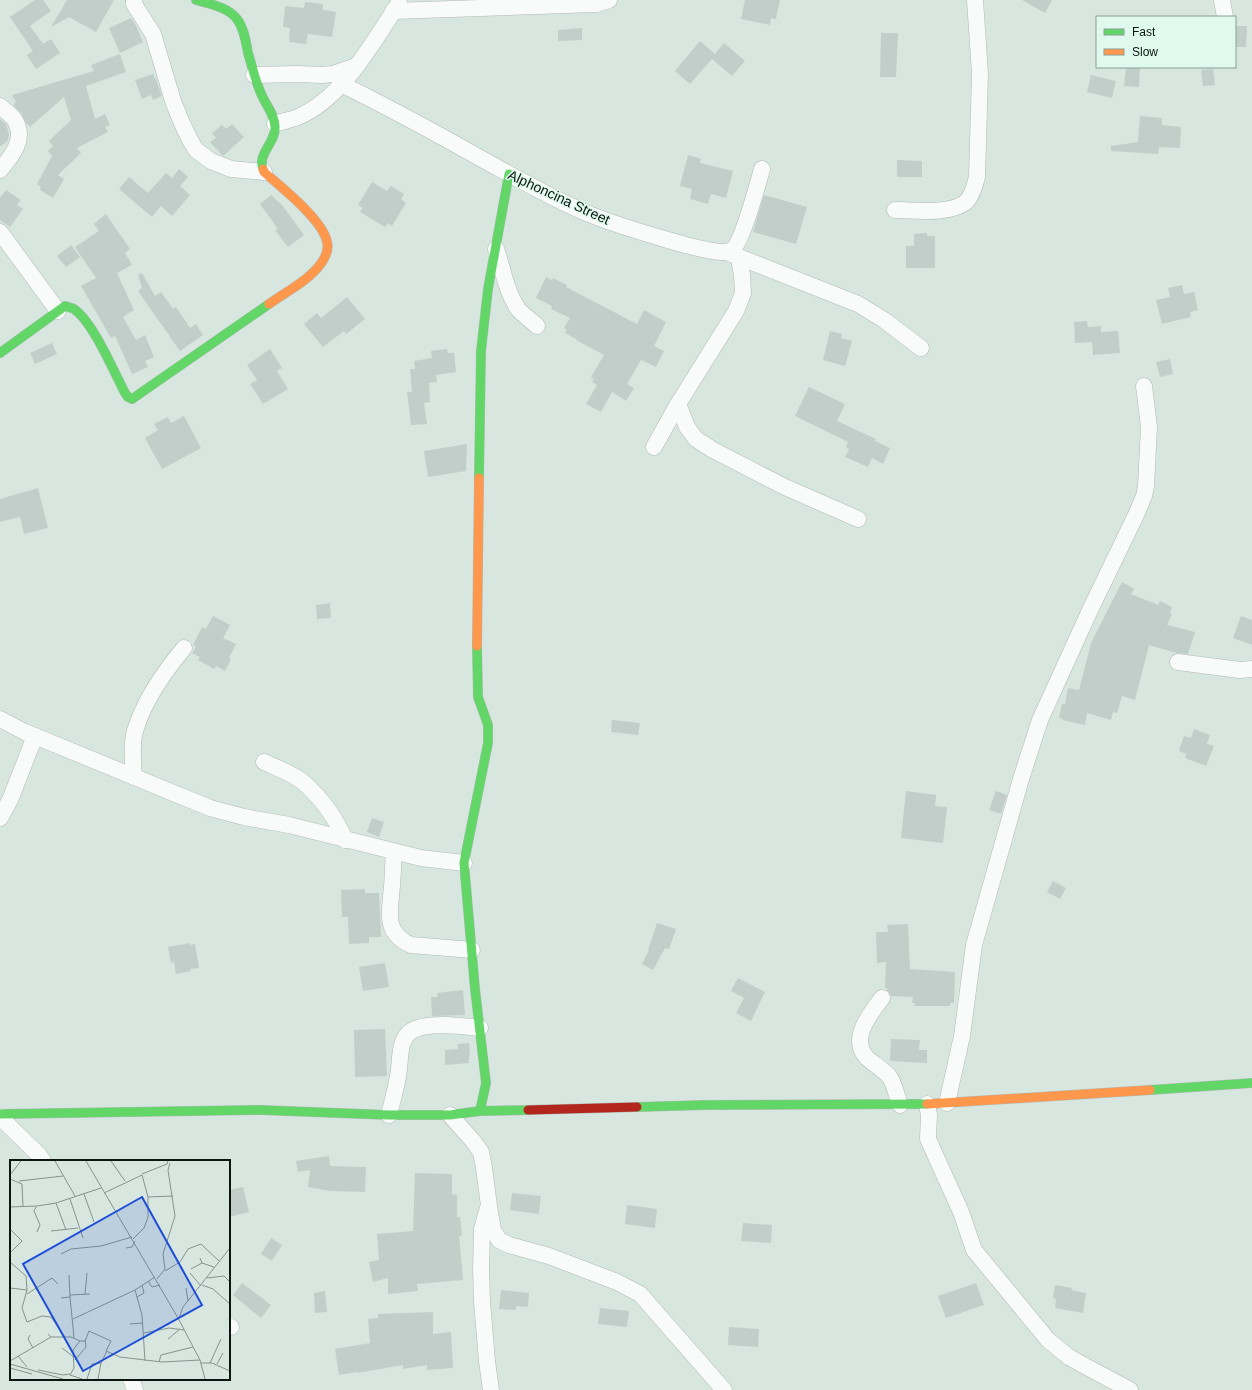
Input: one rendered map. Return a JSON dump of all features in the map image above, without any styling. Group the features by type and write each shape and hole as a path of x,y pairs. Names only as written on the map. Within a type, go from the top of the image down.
{"street":[{"path":"134,0 134,4 153,34 173,101 196,150 211,161 231,169 264,172"},
{"path":"0,353 58,310 65,306 74,309 81,315 90,327 125,393 132,399 309,276 323,262 327,251 327,240 321,229 307,213 264,172 261,167 261,160 275,134 275,124 272,114 262,97 254,75 242,28 236,18 226,11 196,0"},
{"path":"275,124 298,117 329,98 357,66 397,6 596,4 609,0"},
{"path":"895,210 944,210 953,208 967,202 975,186 977,177 980,74 975,0"},
{"path":"1222,0 1225,16"},
{"path":"254,75 322,75 333,74 357,66"},
{"name":"Alphoncina Street","path":"341,84 395,111 509,174 578,209 641,233 692,247 733,255 826,291 858,304 884,320 921,348"},
{"path":"0,106 14,120 18,132 18,143 13,154 0,170"},
{"path":"654,447 678,404 736,311 743,293 742,275 732,250 738,243 751,208 762,169"},
{"path":"480,1111 486,1083 475,989 464,863 488,742 488,726 478,697 476,621 482,351 488,289 509,174"},
{"path":"0,232 58,310"},
{"path":"496,249 510,296 519,310 537,326"},
{"path":"947,1103 962,1036 974,945 1021,779 1040,720 1144,496 1146,486 1149,427 1144,386"},
{"path":"678,404 686,427 696,439 713,450 786,487 858,519"},
{"path":"134,777 133,746 135,731 143,708 184,648"},
{"path":"1178,662 1240,670 1252,670"},
{"path":"0,719 35,736 210,808 244,817 289,825 421,858 464,863"},
{"path":"0,818 10,800 35,736"},
{"path":"264,762 283,770 302,782 332,814 345,840"},
{"path":"394,852 389,921 394,934 402,941 411,945 472,950"},
{"path":"882,998 865,1022 859,1041 860,1049 890,1077 900,1105"},
{"path":"389,1115 399,1074 404,1039 410,1032 423,1027 439,1025 480,1028"},
{"path":"0,1114 261,1110 389,1115 450,1115 480,1111 705,1105 900,1105 1252,1083"},
{"path":"927,1104 929,1115 928,1139 961,1212 974,1250 1048,1340 1085,1366 1130,1390"},
{"path":"450,1115 481,1152 493,1230 497,1237 503,1242 549,1256 617,1282 640,1294 724,1390"},
{"path":"0,1117 42,1160"},
{"path":"489,1205 482,1229 481,1269 482,1309 491,1390"},
{"path":"131,1380 135,1390"}],"building":[{"path":"35,0 43,0 51,11 30,26 43,44 51,39 60,53 36,69 27,55 33,51 10,17"},
{"path":"67,0 114,0 96,32 69,17 51,27"},
{"path":"745,0 780,0 776,19 771,18 770,25 741,19"},
{"path":"1022,0 1052,0 1045,13"},
{"path":"305,2 323,4 323,10 336,12 332,37 308,34 306,44 289,42 290,28 283,27 285,6 304,8"},
{"path":"131,18 143,42 120,53 109,28"},
{"path":"1236,26 1247,26 1246,47 1236,47"},
{"path":"582,28 582,40 558,41 558,30"},
{"path":"881,33 898,33 896,77 880,77"},
{"path":"700,41 715,54 724,43 745,61 732,76 712,59 690,84 675,71"},
{"path":"120,54 126,72 86,86 95,119 105,114 110,125 105,127 108,132 77,148 81,153 58,175 64,179 53,198 40,190 41,187 37,184 52,156 48,151 53,146 49,141 71,120 64,97 30,127 28,124 27,125 21,113 13,105 16,102 12,95 94,71 91,65"},
{"path":"1126,68 1140,68 1139,87 1124,86"},
{"path":"1213,69 1215,85 1203,86 1201,70"},
{"path":"153,74 162,96 153,100 151,95 142,99 135,80"},
{"path":"1091,75 1116,81 1112,98 1087,92"},
{"path":"1140,116 1162,118 1162,125 1181,127 1180,148 1159,147 1158,154 1111,151 1111,146 1138,142"},
{"path":"0,119 6,124 9,134 8,140 0,147"},
{"path":"232,124 244,137 223,156 210,142 216,138 212,133 222,125 226,129"},
{"path":"688,155 701,159 700,163 733,171 726,198 711,194 708,204 690,199 692,189 680,186"},
{"path":"897,160 922,161 922,177 897,177"},
{"path":"179,169 188,177 180,186 190,195 172,216 161,206 152,217 119,189 129,177 148,193 166,173 172,178"},
{"path":"372,182 387,191 391,186 404,194 401,199 406,203 392,226 388,223 385,227 360,212 363,208 358,205"},
{"path":"6,190 21,200 17,205 23,209 10,227 0,220 0,198"},
{"path":"271,195 282,205 304,235 288,247 275,230 278,229 260,204"},
{"path":"764,195 807,207 796,244 753,232"},
{"path":"106,214 130,249 125,253 132,265 117,273 134,310 123,317 136,340 145,335 154,357 145,361 148,367 132,374 115,336 111,338 81,286 96,278 75,247 99,231 94,224"},
{"path":"927,233 927,236 935,236 935,268 906,268 906,246 914,246 914,234"},
{"path":"71,245 80,257 66,267 57,256"},
{"path":"142,273 155,296 161,292 173,309 176,307 190,328 196,324 203,335 180,351 138,291 142,288 138,275"},
{"path":"546,277 552,280 553,278 567,285 566,287 637,324 644,310 666,322 654,346 664,351 656,367 641,360 627,384 634,388 626,401 612,392 601,412 586,404 597,385 592,382 594,379 591,377 604,355 565,333 567,330 564,328 570,318 551,309 552,306 536,298"},
{"path":"1182,285 1184,294 1194,292 1198,310 1190,312 1191,317 1162,324 1156,300 1170,297 1168,288"},
{"path":"347,297 365,319 346,334 344,331 323,347 304,324 317,313 321,318"},
{"path":"1087,321 1088,327 1101,326 1101,332 1118,331 1120,353 1093,355 1092,342 1075,343 1074,322"},
{"path":"830,331 842,334 841,338 852,341 845,366 823,360"},
{"path":"52,343 57,354 35,364 30,353"},
{"path":"270,349 282,368 277,371 288,389 263,404 250,384 257,380 247,365"},
{"path":"447,349 448,353 454,353 456,372 436,375 437,382 429,383 430,402 424,403 427,424 411,425 407,392 412,392 410,369 415,369 414,361 432,358 431,351"},
{"path":"1170,359 1173,374 1160,377 1156,362"},
{"path":"809,387 845,404 837,421 876,439 875,441 890,448 883,464 872,458 868,467 845,457 849,449 846,447 848,442 795,416"},
{"path":"184,416 201,448 162,469 145,438 158,430 154,424 168,417 171,423"},
{"path":"467,444 466,471 428,477 424,451"},
{"path":"38,488 48,528 24,534 20,517 0,522 0,499"},
{"path":"1122,582 1134,589 1131,594 1158,605 1160,601 1172,607 1170,613 1172,614 1167,625 1195,632 1188,654 1176,653 1149,645 1135,700 1122,696 1117,713 1113,712 1111,720 1087,713 1085,725 1062,720 1063,719 1059,718 1062,704 1065,704 1068,688 1079,690 1091,643"},
{"path":"330,603 331,618 317,619 316,605"},
{"path":"213,616 230,625 223,638 236,644 229,658 231,659 225,671 216,666 214,669 198,660 200,657 192,653 196,647 193,645 202,627 206,629"},
{"path":"1241,616 1252,620 1252,645 1233,638"},
{"path":"612,720 640,723 638,735 611,732"},
{"path":"1194,729 1210,735 1207,744 1214,746 1206,766 1185,758 1186,754 1179,751 1184,736 1191,738"},
{"path":"906,791 936,795 935,806 947,807 943,843 901,838"},
{"path":"996,791 1007,795 1001,814 989,810"},
{"path":"372,818 384,822 379,837 367,832"},
{"path":"1053,881 1066,888 1060,899 1047,892"},
{"path":"365,889 365,893 379,893 381,937 369,937 369,943 349,944 348,917 342,917 341,890"},
{"path":"657,923 676,929 669,949 665,948 653,970 642,964 649,950"},
{"path":"908,924 910,969 955,972 954,1003 950,1003 950,1006 915,1006 915,1003 912,1003 913,997 891,996 887,988 885,988 886,962 877,963 876,932 888,932 887,925"},
{"path":"190,943 190,945 195,944 199,968 190,969 191,971 176,974 174,962 171,963 168,947"},
{"path":"385,963 389,987 363,991 359,967"},
{"path":"738,978 765,992 751,1021 736,1013 744,998 731,991"},
{"path":"463,990 465,1015 432,1016 431,997 438,997 437,993"},
{"path":"385,1029 387,1076 355,1077 354,1030"},
{"path":"891,1039 920,1040 919,1050 927,1050 927,1063 890,1061"},
{"path":"469,1043 469,1063 445,1065 445,1050 458,1049 458,1044"},
{"path":"329,1156 330,1166 366,1167 365,1192 330,1191 308,1187 310,1170 298,1172 296,1161"},
{"path":"415,1173 452,1174 452,1194 457,1195 457,1217 460,1217 462,1236 459,1236 463,1280 417,1284 418,1291 388,1294 388,1278 373,1282 369,1262 379,1260 377,1234 413,1231"},
{"path":"243,1187 249,1212 230,1217 230,1190"},
{"path":"512,1193 541,1196 539,1214 510,1210"},
{"path":"627,1205 657,1209 655,1228 625,1224"},
{"path":"743,1223 772,1225 771,1243 741,1241"},
{"path":"271,1238 282,1245 272,1261 261,1254"},
{"path":"242,1283 271,1305 261,1318 233,1295"},
{"path":"976,1283 984,1305 946,1318 938,1296"},
{"path":"1055,1285 1072,1288 1071,1290 1086,1293 1083,1313 1055,1308 1056,1299 1053,1298"},
{"path":"501,1290 529,1293 528,1307 516,1306 516,1310 499,1309"},
{"path":"325,1291 327,1312 315,1313 314,1293"},
{"path":"600,1308 629,1311 627,1327 598,1324"},
{"path":"433,1312 433,1334 451,1332 453,1368 427,1370 427,1365 403,1369 403,1365 339,1375 335,1349 370,1343 368,1319 378,1318 378,1314"},
{"path":"729,1327 759,1329 758,1347 728,1345"}],"traffic: fast":[{"path":"196,0 224,9 237,19 241,27 257,82 275,122 275,132 273,138 262,158 263,169"},
{"path":"479,478 481,351 488,289 509,174"},
{"path":"0,353 65,306 71,307 81,315 96,336 125,393 132,399 269,304"},
{"path":"477,646 478,697 488,725 488,743 464,863 475,989 486,1083 480,1111"},
{"path":"1150,1090 1252,1083"},
{"path":"637,1107 705,1105 927,1104"},
{"path":"0,1114 261,1110 389,1115 450,1115 480,1111 528,1110"}],"traffic: slow":[{"path":"263,169 264,172 310,214 324,233 328,245 326,255 317,268 305,280 269,304"},
{"path":"477,646 479,478"},
{"path":"927,1104 1150,1090"}],"traffic: jam":[{"path":"528,1110 637,1107"}]}
